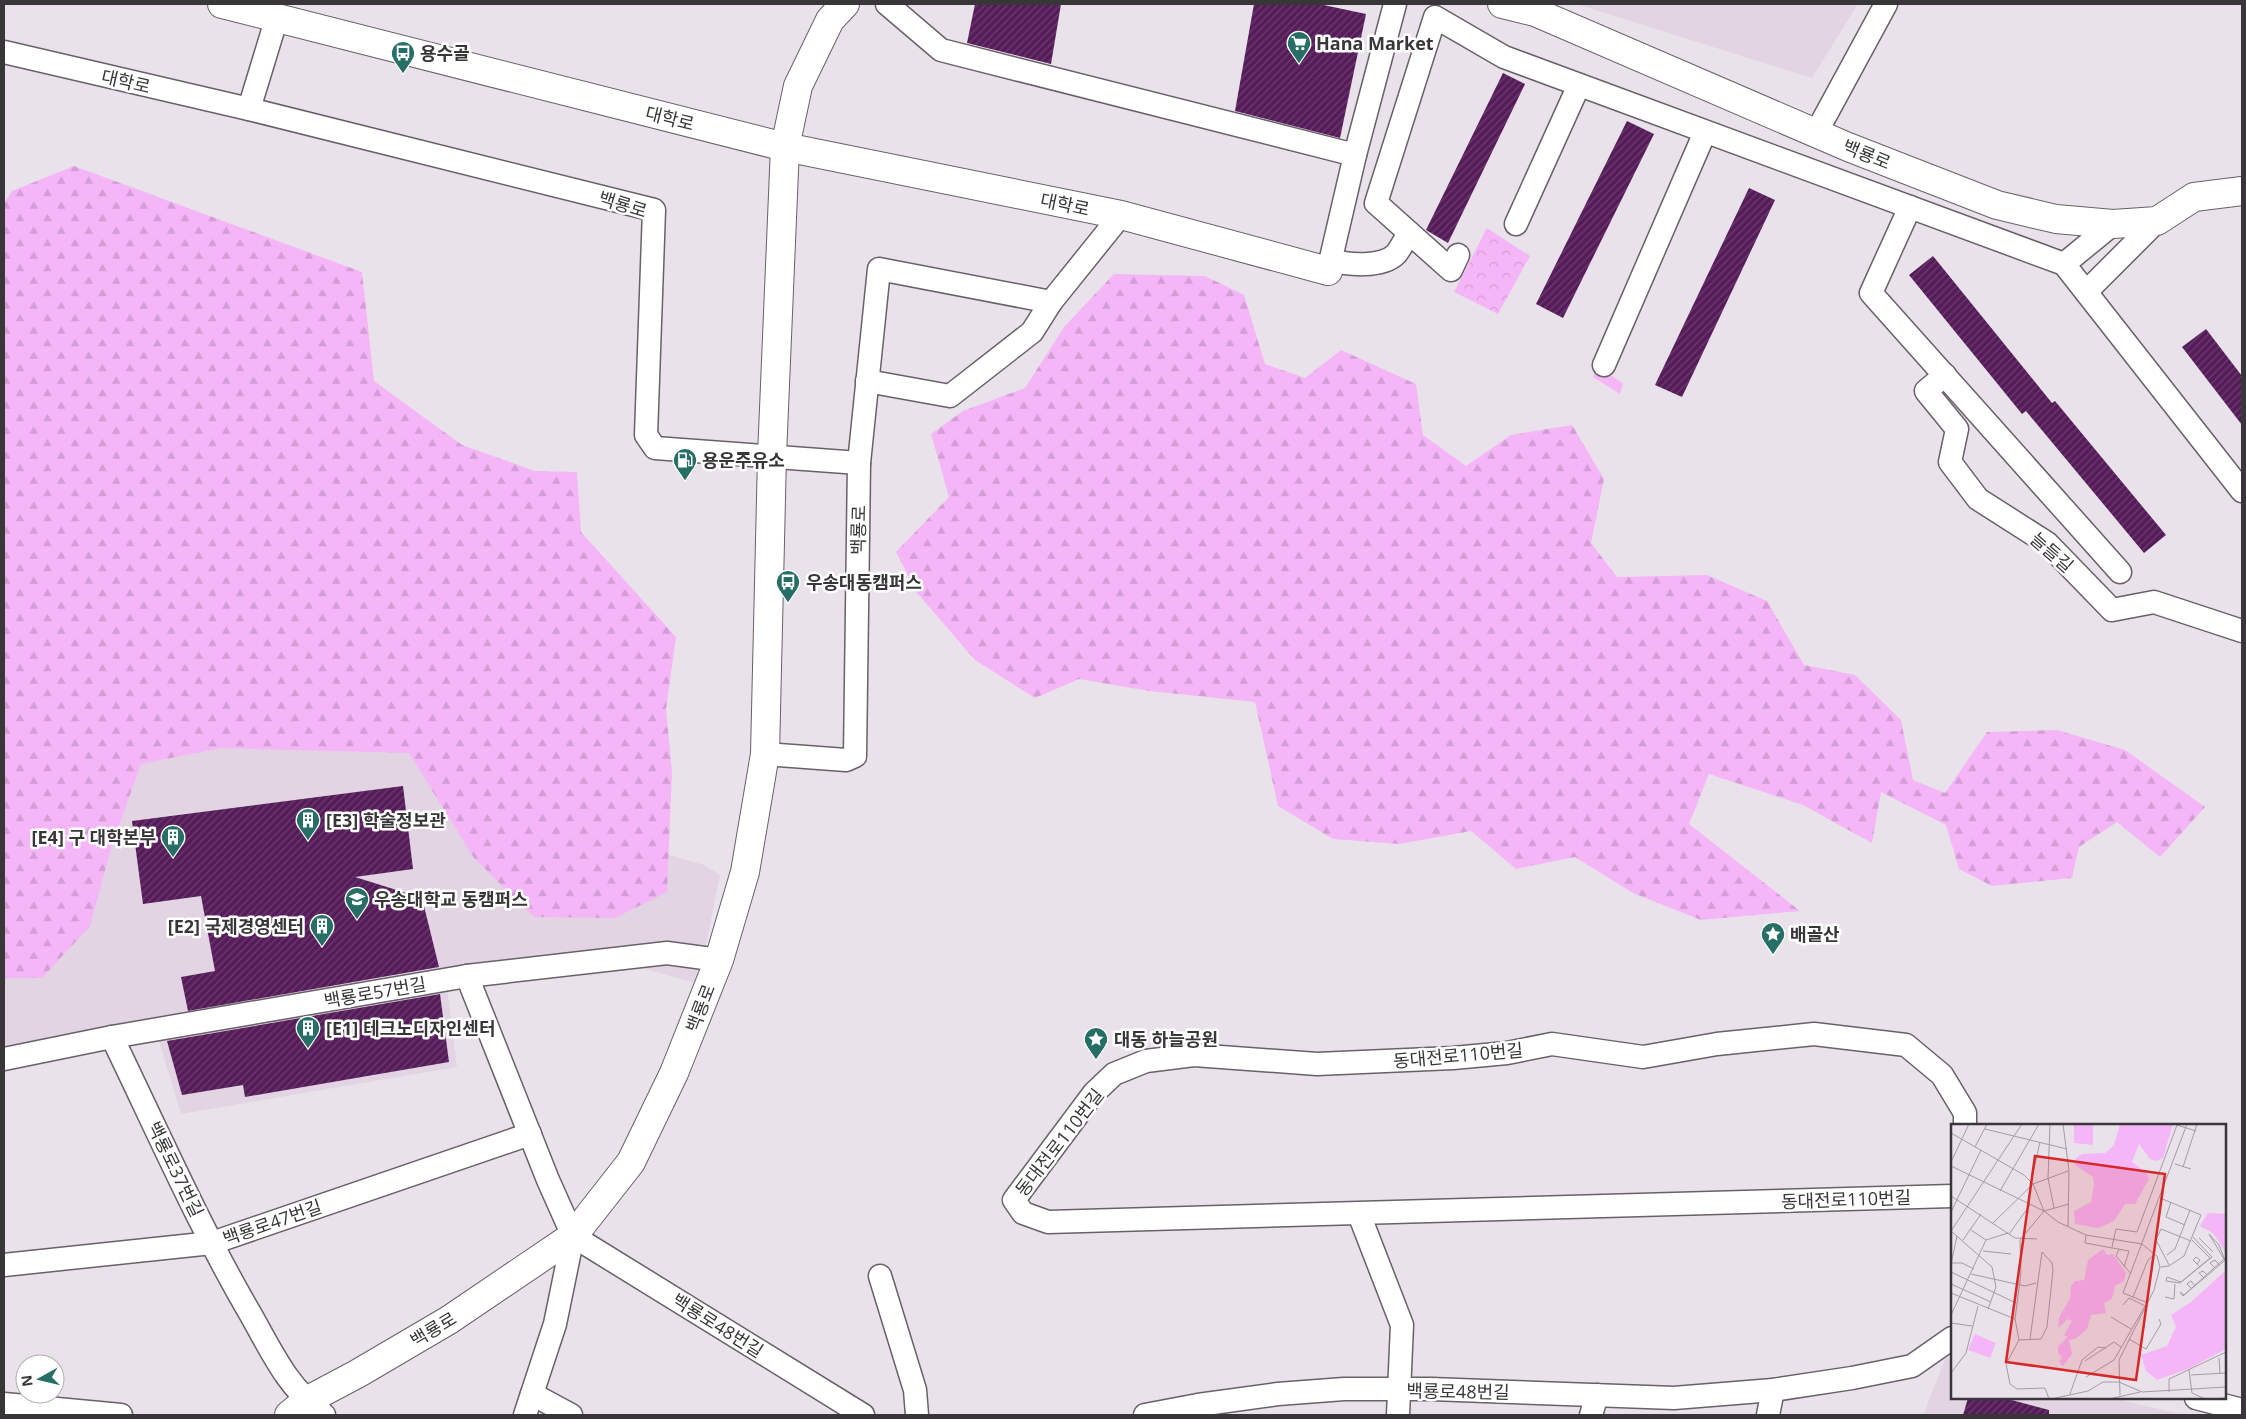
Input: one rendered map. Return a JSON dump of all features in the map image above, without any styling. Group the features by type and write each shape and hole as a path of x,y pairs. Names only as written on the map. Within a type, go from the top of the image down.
{"main road":[{"name":"대학로","path":"222,4 266,12 785,147 1121,215 1329,265"},
{"name":"백룡로","path":"306,1410 357,1374 449,1320 573,1236 631,1162 674,1073 719,960 745,872 765,754 772,456 785,147 798,86 830,20 845,4"},
{"name":"백룡로","path":"1502,4 1535,12 1816,133 1997,205 2056,219 2113,224 2157,222"},
{"path":"2157,222 2194,197 2242,191"}],"street":[{"path":"887,4 941,50 1355,155"},
{"path":"1395,4 1355,155 1329,265 1372,264 1396,255 1409,233"},
{"path":"1816,133 1886,4"},
{"path":"248,109 266,12"},
{"path":"1458,255 1451,270 1376,203 1435,17 1504,57 2064,264 2242,491"},
{"name":"대학로","path":"4,52 248,109"},
{"path":"1516,224 1580,85"},
{"name":"백룡로","path":"248,109 654,210 646,435 655,448 772,456"},
{"path":"1604,365 1705,132"},
{"path":"1910,207 1871,293 2120,572"},
{"name":"대학로","path":"867,381 950,396 1032,332 1051,302 1121,215"},
{"path":"2086,292 2157,222"},
{"path":"2064,264 2113,224"},
{"name":"백룡로","path":"765,754 846,760 855,756 859,463 879,269 1051,302"},
{"name":"늘들길","path":"1944,375 1926,391 1957,429 1950,462 1978,499 2047,543 2112,610 2154,602 2242,631"},
{"path":"772,456 859,463"},
{"name":"백룡로57번길","path":"4,1059 112,1036 467,976 667,953 719,960"},
{"path":"467,976 573,1236 555,1324 529,1405 571,1415"},
{"name":"동대전로110번길","path":"1951,1196 1048,1222 1022,1213 1014,1200 1094,1093 1114,1074 1146,1061 1194,1055 1317,1064 1453,1058 1507,1053 1552,1044 1643,1057 1717,1044 1814,1034 1906,1045 1942,1074 1965,1112 1965,1124"},
{"name":"백룡로37번길","path":"112,1036 228,1275 306,1410"},
{"name":"백룡로47번길","path":"4,1265 212,1243 530,1134"},
{"path":"1359,1214 1402,1325 1398,1415"},
{"name":"백룡로48번길","path":"573,1236 863,1415"},
{"path":"880,1276 915,1390 917,1415"},
{"path":"1768,1415 1773,1390 1852,1378 1912,1366 1951,1339"},
{"name":"백룡로48번길","path":"1145,1415 1198,1405 1278,1394 1344,1389 1398,1390 1594,1405 1773,1390"},
{"path":"2199,1399 2232,1409 2242,1410"},
{"path":"4,1404 122,1415"}],"shaded area":[{"path":"1576,4 1858,4 1812,78"},
{"name":"우송대학교 동캠퍼스","path":"4,638 421,725 659,852 704,865 720,875 698,984 636,966 447,988 457,1067 181,1114 153,1021 4,1048"},
{"path":"1946,1357 1951,1359 1951,1399 2116,1399 2184,1415 1923,1415"}],"green space":[{"path":"74,166 362,272 374,381 462,445 535,471 577,472 581,532 676,637 666,709 672,772 667,892 615,918 534,917 474,858 409,753 221,748 141,764 111,848 90,926 42,978 4,978 4,203 12,191"},
{"path":"1487,228 1530,256 1498,314 1454,292"},
{"path":"1114,274 1205,276 1244,295 1265,364 1305,378 1341,350 1416,384 1423,435 1466,466 1511,435 1572,425 1604,479 1591,543 1617,577 1707,575 1767,601 1804,665 1855,675 1901,720 1913,780 1945,793 1987,732 2057,730 2125,750 2205,807 2160,857 2117,822 2079,847 2072,878 1992,886 1959,869 1946,825 1881,792 1872,843 1803,805 1709,774 1689,824 1800,911 1701,920 1633,893 1575,857 1516,869 1471,831 1399,844 1333,839 1278,806 1255,702 1149,691 1079,679 1035,698 975,660 917,593 896,552 949,497 931,434 963,411 1025,388 1064,327"},
{"path":"1597,367 1623,383 1620,394 1593,377"}],"building":[{"path":"975,4 1061,4 1051,64 967,43"},
{"name":"Hana Market","path":"1254,4 1319,4 1366,14 1340,138 1235,111"},
{"path":"1503,73 1525,84 1448,243 1426,230"},
{"path":"1627,121 1654,134 1563,318 1536,304"},
{"path":"1749,188 1775,200 1682,397 1655,385"},
{"path":"1933,256 2052,403 2055,401 2166,535 2144,553 2026,411 2022,414 1909,275"},
{"path":"2206,329 2242,376 2242,425 2182,347"},
{"path":"403,786 413,869 355,877 422,898 439,967 188,1011 181,977 215,971 201,896 143,904 132,821"},
{"name":"[E1] 테크노디자인센터","path":"440,994 449,1062 245,1097 243,1085 182,1095 167,1041"},
{"path":"1968,1399 2008,1399 2049,1410 2049,1415 1963,1415"}],"place":[{"name":"Hana Market","path":"1299,64"},
{"name":"용수골","path":"403,74"},
{"name":"용운주유소","path":"685,481"},
{"name":"우송대동캠퍼스","path":"788,603"},
{"name":"[E3] 학술정보관","path":"308,841"},
{"name":"[E4] 구 대학본부","path":"173,858"},
{"name":"우송대학교 동캠퍼스","path":"357,920"},
{"name":"[E2] 국제경영센터","path":"322,947"},
{"name":"배골산","path":"1773,955"},
{"name":"[E1] 테크노디자인센터","path":"308,1049"},
{"name":"대동 하늘공원","path":"1096,1060"}]}
